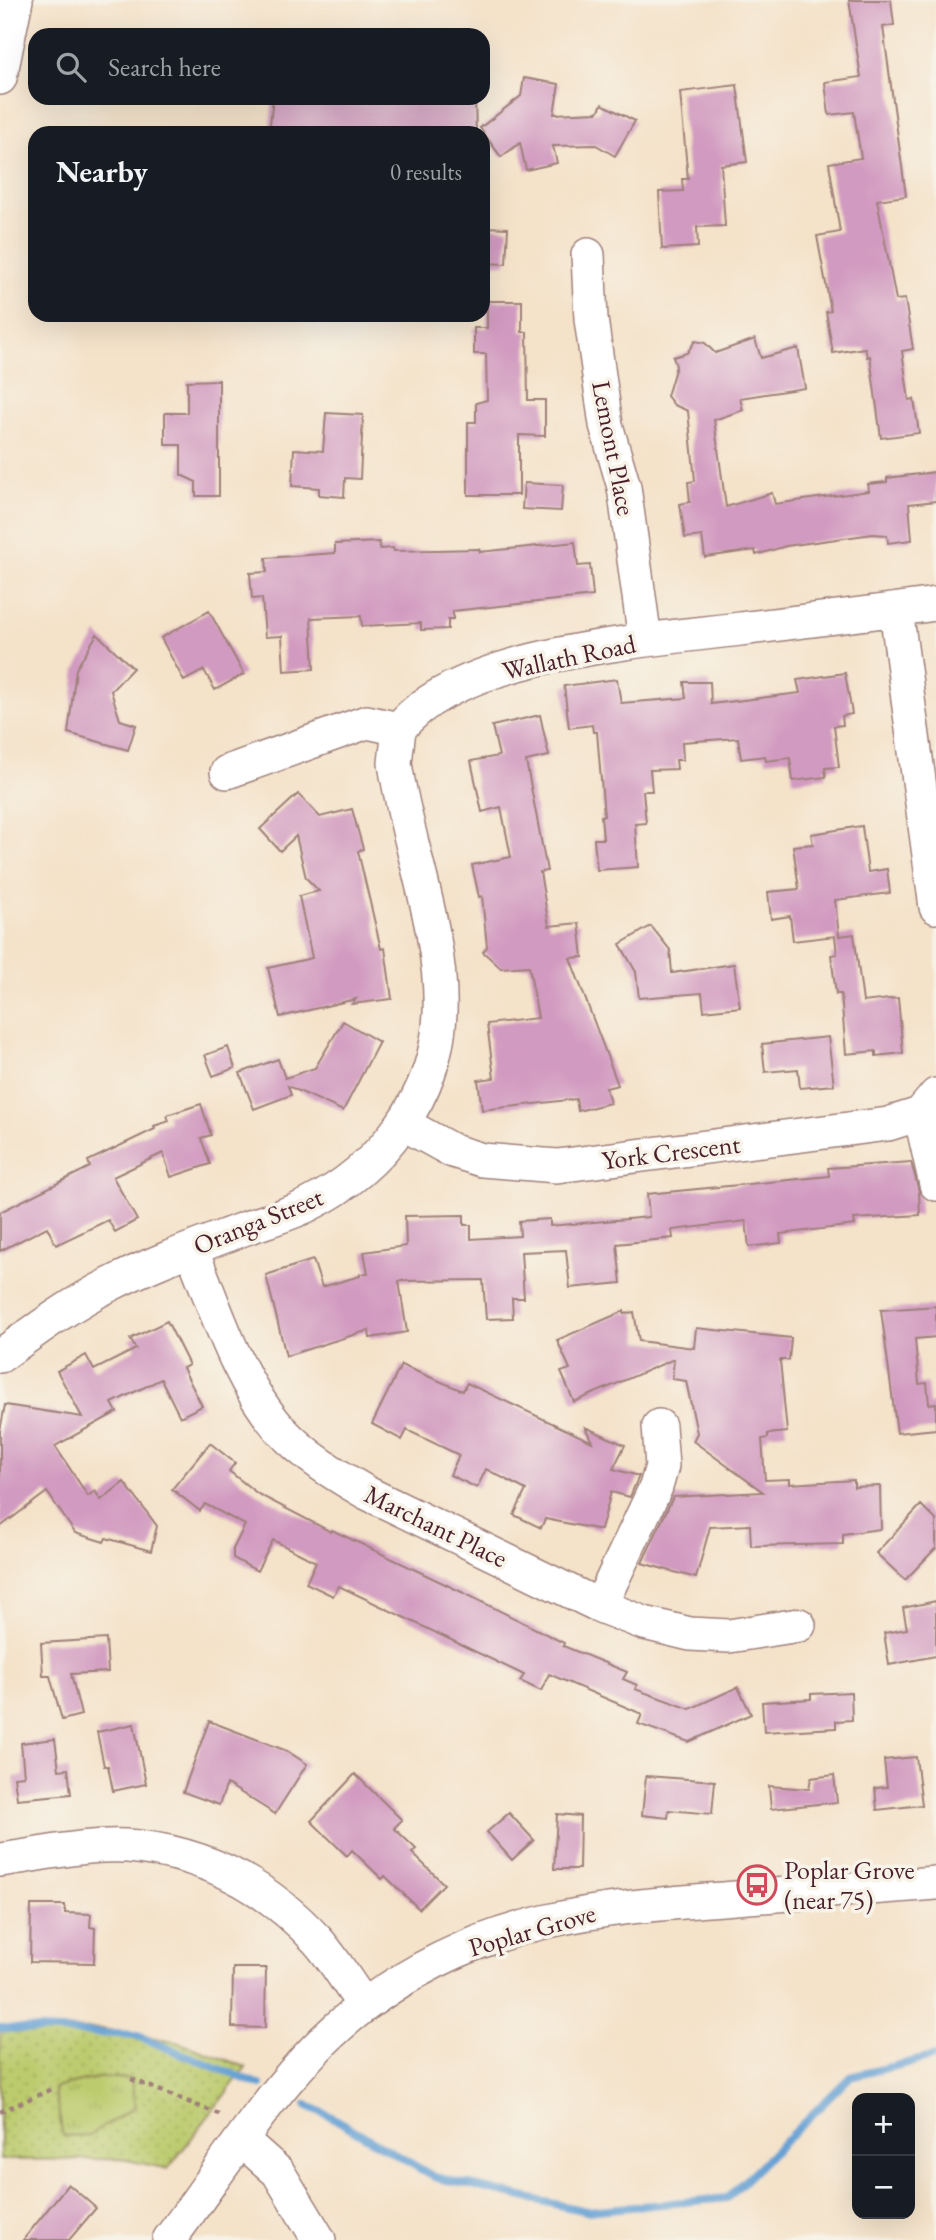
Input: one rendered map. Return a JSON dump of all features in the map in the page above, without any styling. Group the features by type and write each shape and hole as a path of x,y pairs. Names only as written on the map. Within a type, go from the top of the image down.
{"street":[{"path":"0,78 16,0"},
{"name":"Lemont Place","path":"588,255 591,319 606,425 624,487 645,640"},
{"name":"Wallath Road","path":"399,729 413,710 479,678 593,647 936,604"},
{"path":"896,610 936,907"},
{"path":"227,772 367,722 399,729"},
{"name":"Oranga Street","path":"0,1356 57,1314 111,1284 191,1249 308,1205 349,1180 378,1155 404,1125 423,1088 436,1047 440,1014 439,968 395,763 399,729"},
{"path":"928,1105 936,1184"},
{"name":"York Crescent","path":"404,1125 453,1151 482,1160 557,1166 888,1124 928,1105"},
{"name":"Marchant Place","path":"191,1249 257,1395 280,1429 305,1453 367,1493 600,1606 644,1623 690,1634 729,1636 799,1625"},
{"path":"600,1606 656,1487 662,1466 659,1426"},
{"path":"0,1860 87,1848 136,1846 222,1868 258,1888 291,1913 320,1943 364,2005"},
{"name":"Poplar Grove","path":"169,2240 307,2059 364,2005 462,1948 504,1932 590,1911 936,1883"},
{"path":"248,2134 278,2172 319,2240"}],"path":[{"path":"131,2079 248,2134"},
{"path":"0,2112 54,2088"}],"green space":[{"path":"0,2028 103,2029 177,2042 246,2067 168,2169 122,2159 0,2160"},
{"path":"102,2077 131,2079 135,2107 90,2135 63,2136 54,2088"}],"building":[{"path":"849,0 891,0 894,25 883,27 906,196 877,200 896,300 905,299 913,349 902,351 909,400 914,399 919,433 881,438 870,356 867,357 865,348 833,353 826,312 831,311 817,236 840,232 829,163 861,158 854,112 829,115 825,82 861,77"},
{"path":"524,78 559,84 554,114 598,112 602,104 635,121 615,156 596,145 553,146 557,163 526,170 520,143 501,157 490,142 490,126 483,126 521,96"},
{"path":"737,85 747,162 721,165 725,226 697,227 698,247 662,249 659,192 683,191 682,179 688,179 680,92"},
{"path":"272,105 475,105 476,126 270,126"},
{"path":"490,227 508,228 506,264 490,263"},
{"path":"490,301 522,301 522,332 527,332 528,400 545,400 545,436 519,435 519,495 468,495 468,422 476,422 476,403 487,400 486,354 474,354 474,328 487,328 487,322 490,322"},
{"path":"755,339 761,358 798,348 805,388 740,398 743,410 714,420 726,507 772,493 775,504 869,491 868,484 887,482 887,478 936,472 936,501 909,504 912,540 888,543 887,535 873,534 786,546 756,555 755,550 705,557 702,536 685,538 680,504 690,502 688,482 695,481 688,411 674,405 667,396 676,366 673,357 687,353 695,341 705,343 715,353"},
{"path":"219,380 219,496 196,496 196,482 181,475 181,445 165,445 165,413 187,413 187,381"},
{"path":"326,413 363,415 360,479 345,478 344,497 319,495 319,488 292,486 294,449 323,451"},
{"path":"524,483 563,485 561,511 522,509"},
{"path":"379,542 380,549 393,548 394,551 479,549 480,552 575,542 578,566 590,565 593,596 453,611 453,619 448,619 448,629 421,630 421,623 362,626 361,616 311,618 314,669 284,671 282,636 265,637 262,598 252,599 250,573 267,572 266,558 335,553 335,544"},
{"path":"209,611 244,674 215,690 204,670 184,681 161,638"},
{"path":"97,634 133,668 111,691 120,720 136,725 128,750 68,733 76,669"},
{"path":"845,673 852,714 842,716 843,725 834,726 839,767 825,768 826,777 793,781 790,758 766,761 765,756 741,759 738,738 682,742 683,760 676,760 677,769 650,770 652,791 643,791 646,823 635,824 638,867 597,870 594,839 603,839 601,816 604,816 597,732 593,732 592,725 569,728 564,686 617,679 621,703 686,698 684,682 710,682 711,704 800,693 797,680"},
{"path":"540,715 549,756 526,761 547,871 540,872 549,926 579,923 583,957 570,958 618,1085 606,1088 610,1103 578,1111 576,1099 482,1110 478,1080 494,1078 487,1024 538,1018 529,966 501,968 483,952 487,947 482,896 479,897 472,865 511,857 501,807 482,812 471,761 499,756 492,726"},
{"path":"298,794 320,817 352,809 363,849 358,851 381,949 385,948 392,999 352,1004 356,999 280,1017 268,968 312,958 299,896 319,891 306,878 296,836 280,851 260,829"},
{"path":"862,826 868,872 887,869 890,893 835,900 839,936 854,934 863,1002 898,998 903,1053 876,1056 876,1051 846,1054 841,994 836,994 831,955 837,954 835,936 793,941 790,916 771,919 768,892 799,889 793,846 813,844 811,834"},
{"path":"651,926 670,950 672,973 734,964 740,1007 704,1011 702,993 639,998 636,972 620,944"},
{"path":"343,1021 379,1042 343,1111 288,1086 291,1095 254,1109 240,1073 278,1059 285,1078 315,1068"},
{"path":"828,1037 834,1085 800,1088 798,1069 765,1072 762,1044"},
{"path":"228,1047 235,1068 213,1076 205,1055"},
{"path":"201,1104 211,1135 201,1138 210,1164 171,1177 163,1153 113,1177 137,1220 115,1232 108,1220 56,1245 47,1227 0,1251 0,1212 90,1167 88,1161 155,1129 154,1126 169,1121 167,1115"},
{"path":"911,1162 919,1191 920,1215 854,1219 855,1225 780,1234 781,1243 749,1247 746,1221 672,1230 673,1238 617,1244 621,1283 570,1288 566,1250 521,1252 524,1298 512,1298 513,1318 486,1319 483,1280 399,1281 407,1332 370,1338 369,1330 286,1356 266,1275 313,1260 322,1287 368,1273 364,1252 406,1246 405,1216 464,1215 464,1225 471,1225 471,1239 520,1236 519,1221 550,1219 550,1226 649,1217 647,1194 829,1176 828,1168"},
{"path":"936,1306 936,1337 915,1339 919,1384 927,1383 929,1404 936,1403 936,1429 897,1433 881,1310"},
{"path":"624,1311 624,1314 634,1312 639,1341 694,1348 696,1328 791,1338 789,1360 780,1360 787,1432 768,1434 768,1438 762,1439 765,1480 790,1479 790,1484 854,1480 854,1487 880,1486 881,1529 843,1534 843,1544 751,1546 750,1525 710,1527 696,1578 642,1563 673,1497 763,1492 693,1441 697,1433 686,1381 672,1379 674,1359 574,1402 561,1372 570,1369 557,1340"},
{"path":"167,1321 189,1365 183,1368 202,1406 180,1417 161,1379 112,1403 117,1412 55,1446 88,1496 95,1491 101,1500 124,1482 157,1526 151,1551 106,1538 104,1542 75,1533 47,1492 0,1527 0,1431 5,1405 82,1417 57,1371 86,1355 94,1370 136,1349 130,1339"},
{"path":"401,1365 463,1391 467,1383 592,1442 585,1427 625,1445 613,1469 639,1476 630,1497 611,1492 601,1530 545,1519 541,1528 514,1515 526,1490 486,1469 477,1488 450,1475 459,1455 407,1430 402,1440 372,1424"},
{"path":"210,1443 235,1463 229,1471 258,1494 331,1532 332,1530 468,1595 564,1643 563,1646 627,1672 623,1679 637,1685 635,1689 690,1709 738,1687 751,1714 689,1742 638,1724 642,1714 549,1674 541,1691 520,1681 524,1675 339,1586 333,1596 306,1583 316,1562 273,1540 257,1571 233,1558 233,1549 245,1525 205,1504 200,1511 172,1489"},
{"path":"921,1505 936,1520 936,1548 905,1580 876,1553"},
{"path":"936,1601 936,1656 889,1665 884,1633 907,1629 903,1608"},
{"path":"106,1639 108,1672 71,1674 81,1715 62,1720 50,1676 43,1676 41,1643"},
{"path":"851,1692 852,1720 836,1721 836,1728 764,1732 762,1702 811,1699 811,1694"},
{"path":"209,1721 287,1751 307,1764 275,1814 227,1784 219,1805 183,1792"},
{"path":"134,1724 146,1784 113,1791 108,1766 104,1766 97,1732"},
{"path":"55,1739 59,1770 68,1769 71,1794 17,1799 14,1777 24,1776 21,1743"},
{"path":"916,1757 922,1805 877,1810 875,1788 887,1787 884,1760"},
{"path":"355,1774 402,1820 394,1828 416,1849 412,1853 444,1884 419,1909 385,1876 382,1879 352,1850 347,1856 311,1821"},
{"path":"834,1775 837,1802 771,1809 769,1786 809,1789 811,1778"},
{"path":"646,1776 715,1781 712,1814 669,1810 668,1818 642,1815"},
{"path":"509,1813 534,1840 512,1860 487,1832"},
{"path":"557,1814 580,1816 579,1869 554,1869"},
{"path":"31,1905 65,1905 65,1913 91,1914 90,1927 95,1928 94,1963 30,1962"},
{"path":"233,1968 266,1968 265,2028 232,2027"},
{"path":"68,2184 96,2208 69,2240 23,2240"}],"waterway":[{"path":"0,2028 135,2035 260,2085"},
{"path":"306,2105 332,2117 434,2177 586,2211 727,2198 850,2077 936,2056"}],"place":[{"name":"Poplar Grove (near 75)","path":"757,1885"}]}
